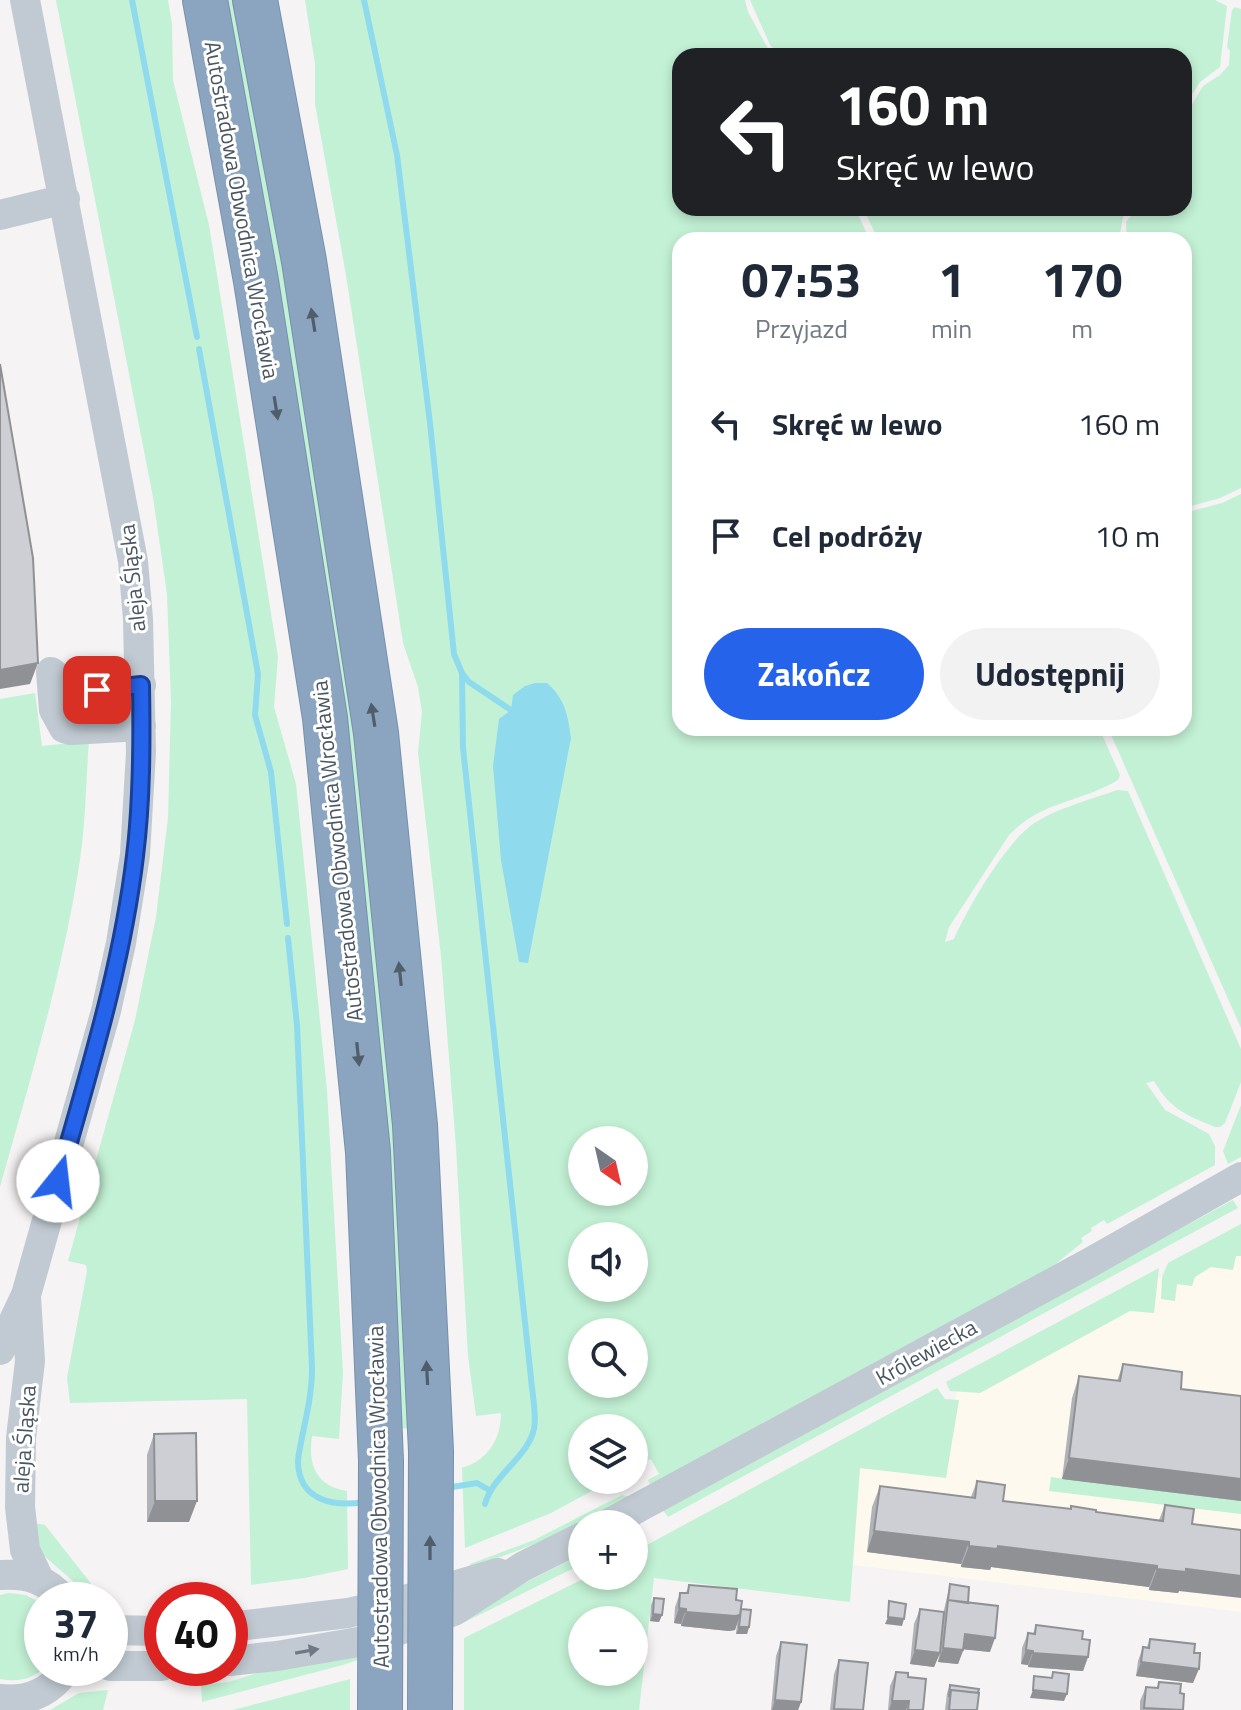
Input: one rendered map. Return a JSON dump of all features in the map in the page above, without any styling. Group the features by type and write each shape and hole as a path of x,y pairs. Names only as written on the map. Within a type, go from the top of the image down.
{"highway":[{"name":"Autostradowa Obwodnica Wrocławia","path":"205,0 256,281 325,718 368,1152 381,1461 380,1710"},
{"path":"255,0 304,261 376,733 415,1125 431,1451 430,1710"}],"street":[{"name":"aleja Śląska","path":"0,1350 26,1295 106,1011 135,855 141,726 133,561 25,0"},
{"path":"0,215 65,199"},
{"path":"141,685 75,691 51,672 54,710 64,728 141,726"},
{"name":"Królewiecka","path":"634,1510 1241,1177"},
{"name":"aleja Śląska","path":"26,1295 30,1361 21,1438 20,1507 25,1550 39,1579"},
{"path":"248,1659 364,1641 419,1624 454,1611 522,1567 568,1544"},
{"path":"248,1625 348,1613 522,1567"},
{"path":"0,1575 18,1574 43,1582"},
{"path":"0,1699 29,1698 52,1686"}],"shaded area":[{"path":"1241,1233 1241,1612 853,1565 860,1468 946,1477 957,1387"}],"green space":[{"path":"56,0 168,0 172,24 173,80 209,225 278,657 274,707 296,784 327,1090 343,1373 339,1439 312,1436 311,1456 321,1479 347,1491 348,1569 304,1578 251,1585 247,1399 70,1403 67,1378 87,1271 86,1265 68,1261 135,1020 156,917 168,818 171,702 167,594 153,497"},
{"path":"223,0 238,0 277,218 348,670 387,1013 413,1428 397,1429"},
{"path":"305,0 745,0 748,12 768,48 672,48 672,216 859,216 866,232 672,232 672,736 1103,736 1120,775 1118,780 1048,808 1009,835 949,927 945,942 954,939 989,875 1025,831 1065,808 1117,790 1128,791 1241,1049 1241,1082 1225,1123 1220,1127 1187,1115 1166,1098 1154,1081 1146,1083 1165,1110 1209,1134 1215,1146 1215,1165 1107,1224 1104,1220 1091,1228 1092,1231 1081,1238 1083,1242 1048,1270 651,1487 648,1480 659,1474 651,1459 648,1461 648,1414 568,1414 568,1494 586,1494 551,1513 465,1548 462,1468 479,1460 496,1440 501,1413 476,1416 468,1356 441,956 418,753 422,712 418,687 403,643 346,275 315,104 315,64"},
{"path":"750,0 1215,0 1227,6 1220,67 1200,82 1192,94 1192,48 773,48"},
{"path":"1235,7 1241,9 1241,488 1192,506 1192,232 1127,232 1126,222 1131,216 1192,216 1192,105 1203,86 1229,65 1230,51 1227,47"},
{"path":"867,216 1124,216 1120,232 874,232"},
{"path":"1241,494 1241,1028 1112,736 1192,736 1192,511"},
{"path":"35,693 42,746 89,741 85,810 74,895 57,979 0,1187 0,699"},
{"path":"1241,1105 1241,1157 1228,1164 1223,1151"},
{"path":"1233,1200 1238,1208 668,1517 663,1510"},
{"path":"1241,1224 1241,1256 1236,1256 1233,1270 1211,1267 1195,1277 1192,1286 1177,1284 1175,1301 1161,1299 1162,1277 1168,1263"},
{"path":"1159,1268 1154,1313 1130,1311 980,1393 950,1391 946,1382"},
{"path":"937,1388 945,1399 959,1400 946,1478 860,1468 850,1602 654,1578 648,1631 648,1606 568,1606 568,1686 642,1686 639,1710 464,1710 464,1638 568,1586 568,1590 648,1590 648,1544"},
{"path":"1051,1477 1241,1501 1241,1514 1049,1491"},
{"path":"622,1495 631,1497 604,1510 593,1510"},
{"path":"34,1523 45,1525 90,1582 74,1582 42,1554"},
{"path":"568,1523 568,1528 535,1544 471,1568 470,1564 534,1540"},
{"path":"568,1561 568,1571 463,1623 343,1665 202,1702 201,1686 248,1686 248,1676 501,1595"},
{"path":"0,1595 24,1595 24,1679 0,1679"},
{"path":"350,1679 350,1710 233,1710"},
{"path":"108,1690 103,1710 50,1710 79,1693"}],"water":[{"path":"535,683 547,683 562,701 571,738 528,963 519,962 501,860 493,766 499,719 511,710 513,695"}],"building":[{"path":"0,364 33,558 38,663 0,670"},
{"path":"1123,1364 1182,1372 1181,1389 1241,1396 1241,1479 1069,1458 1079,1376 1120,1381"},
{"path":"196,1433 197,1501 155,1501 154,1434"},
{"path":"977,1481 1005,1485 1003,1501 1071,1509 1071,1506 1163,1521 1165,1505 1194,1509 1192,1524 1241,1530 1241,1576 1186,1569 1186,1572 1157,1569 1157,1566 998,1546 997,1549 969,1546 969,1542 874,1531 880,1486 975,1498"},
{"path":"950,1584 969,1587 968,1603 948,1600"},
{"path":"689,1585 737,1589 736,1600 742,1601 740,1615 686,1612 686,1609 679,1608 680,1593 688,1593"},
{"path":"654,1598 664,1599 662,1615 653,1614"},
{"path":"948,1600 998,1606 995,1638 965,1634 963,1650 943,1648"},
{"path":"889,1601 906,1604 904,1619 888,1617"},
{"path":"741,1609 751,1610 749,1627 739,1627"},
{"path":"920,1609 944,1612 940,1653 915,1650"},
{"path":"1036,1625 1083,1631 1082,1639 1090,1640 1088,1657 1026,1650 1028,1633 1035,1634"},
{"path":"1150,1639 1195,1644 1194,1653 1200,1653 1199,1669 1141,1662 1143,1647 1149,1648"},
{"path":"781,1642 807,1645 801,1702 775,1700"},
{"path":"839,1660 868,1663 863,1710 834,1709"},
{"path":"896,1672 926,1679 923,1710 908,1710 909,1701 892,1701"},
{"path":"1053,1672 1069,1674 1067,1694 1033,1690 1034,1676 1052,1678"},
{"path":"1159,1682 1181,1684 1183,1710 1144,1708 1146,1687 1158,1688"},
{"path":"950,1685 979,1689 978,1693 951,1690 949,1697"},
{"path":"951,1690 979,1693 977,1710 949,1710"}],"waterway":[{"path":"132,0 197,337"},
{"path":"364,0 397,155 454,654 462,673 463,748 535,1411 530,1439 495,1484 485,1504"},
{"path":"199,349 258,674 255,715 271,772 287,924"},
{"path":"462,673 469,682 511,710"},
{"path":"288,938 297,1025 312,1368 298,1462 300,1475 311,1493 330,1502 364,1502"},
{"path":"446,1488 477,1483 489,1490"}],"route":[{"path":"58,1181 106,1011 135,855 141,685 97,690"}]}
